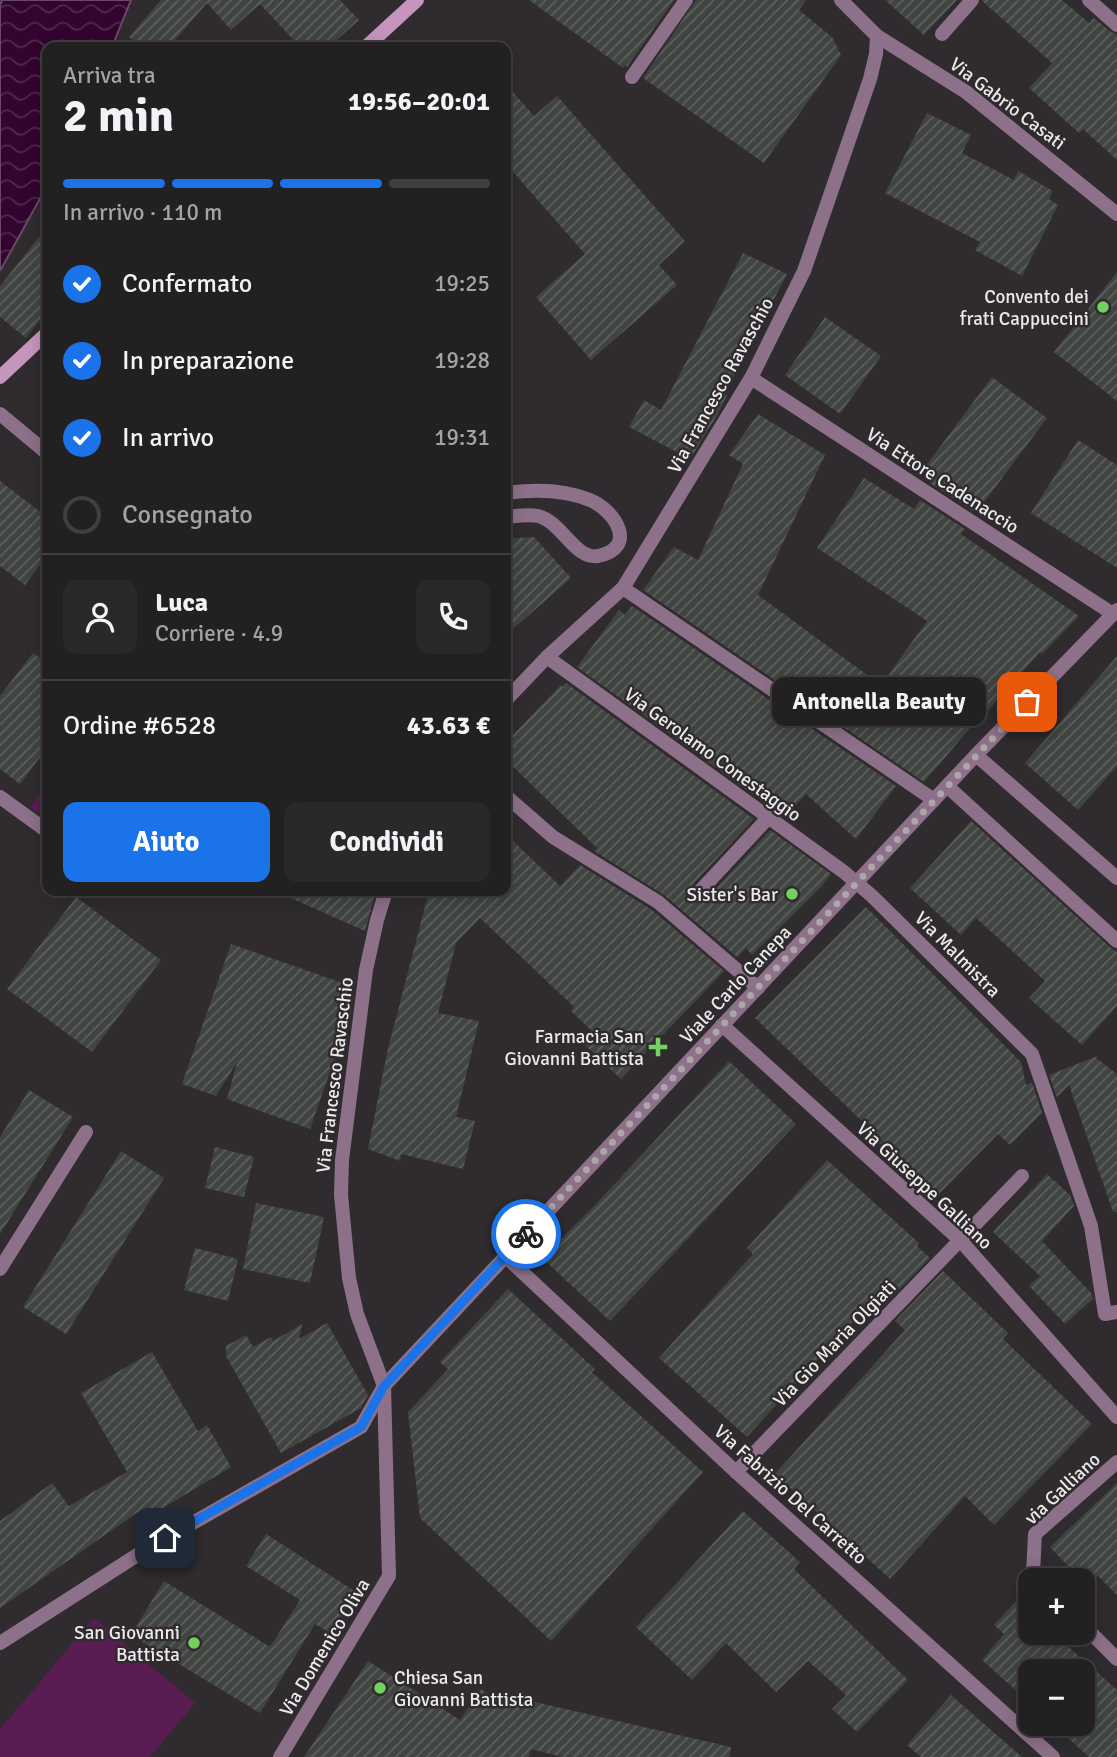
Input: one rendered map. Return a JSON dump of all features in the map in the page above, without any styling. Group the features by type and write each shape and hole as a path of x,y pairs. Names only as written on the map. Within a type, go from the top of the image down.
{"main road":[{"path":"371,42 417,0"},
{"path":"0,377 42,339"}],"street":[{"path":"632,77 686,0"},
{"name":"Via Gabrio Casati","path":"841,0 877,36 966,92 1117,214"},
{"path":"942,34 972,0"},
{"path":"1089,0 1117,25"},
{"name":"Via Francesco Ravaschio","path":"511,695 547,657 623,588 751,377 804,271 870,79 877,36"},
{"name":"Via Ettore Cadenaccio","path":"751,377 1115,612"},
{"path":"0,414 42,449"},
{"path":"511,493 547,490 594,502 616,519 620,531 619,541 610,552 595,556 579,551 554,523 538,516 511,516"},
{"path":"623,588 934,800"},
{"name":"Viale Carlo Canepa","path":"0,1643 142,1552 361,1427 384,1386 976,755 1115,612"},
{"name":"Via Gerolamo Conestaggio","path":"547,657 856,883"},
{"path":"976,755 1117,878"},
{"path":"947,786 1117,941"},
{"path":"0,797 42,827"},
{"path":"511,800 553,837 658,902 758,988"},
{"path":"701,890 768,818"},
{"name":"Via Malmistra","path":"856,883 1032,1054 1091,1226 1111,1313"},
{"name":"Via Francesco Ravaschio","path":"384,896 366,970 342,1160 341,1195 352,1290 362,1327 384,1386"},
{"name":"Via Giuseppe Galliano","path":"722,1026 960,1240 1117,1417"},
{"path":"0,1269 86,1132"},
{"name":"Via Gio Maria Olgiati","path":"736,1472 1022,1176"},
{"name":"Via Fabrizio Del Carretto","path":"505,1256 736,1472 1053,1757"},
{"name":"Via Domenico Oliva","path":"280,1757 389,1576 384,1386"},
{"name":"via Galliano","path":"1032,1568 1035,1534 1117,1462"},
{"path":"1095,1637 1117,1659"}],"shaded area":[{"path":"42,790 42,815 30,807"},
{"path":"94,1618 195,1703 150,1757 0,1757 0,1729"}],"water":[{"path":"2,0 131,0 114,42 42,42 42,195 0,271"}],"building":[{"path":"161,0 340,0 359,20 335,42 295,42 260,4 231,30 207,3 173,42 135,42 129,37"},
{"path":"529,0 674,0 627,67 625,65 623,68"},
{"path":"696,0 806,0 799,10 832,37 841,55 764,163 643,78"},
{"path":"885,0 957,0 924,35"},
{"path":"981,0 1062,0 1089,23 1094,18 1117,34 1117,160 1083,129 1079,133 1029,88 1052,63"},
{"path":"511,90 534,116 557,96 685,241 659,265 677,285 591,360 536,297 585,254 511,170"},
{"path":"927,113 971,135 962,153 1014,180 1018,171 1053,191 1049,199 1058,205 1022,276 975,250 980,242 885,193"},
{"path":"42,233 42,317 26,338 0,317 0,286"},
{"path":"743,253 787,274 725,394 727,395 718,414 690,459 629,427 644,400 661,410"},
{"name":"Convento dei frati Cappuccini","path":"1117,272 1117,401 1054,352"},
{"path":"825,317 881,356 840,414 785,375"},
{"path":"992,377 1047,418 976,513 930,483 933,479 922,471"},
{"path":"758,414 825,455 758,595 881,685 927,621 817,548 864,478 914,509 920,500 965,529 961,534 1079,616 1042,654 1040,652 985,714 983,713 924,782 643,590 674,547 698,560 743,464 729,455"},
{"path":"1078,440 1117,465 1117,568 1031,513"},
{"path":"0,481 42,513 42,562 25,585 0,566"},
{"path":"534,537 571,578 511,631 511,539"},
{"path":"632,606 896,786 856,839 806,794 784,817 577,667 619,610 625,615"},
{"path":"33,653 42,659 42,755 20,784 0,769 0,696"},
{"path":"1117,656 1117,766 1078,810 1025,763"},
{"path":"566,683 754,819 694,883 692,892 695,897 708,897 770,830 831,874 752,955 746,948 737,957 664,895 594,851 597,848 511,765 511,737 561,685 563,687"},
{"path":"971,821 1117,952 1117,1006 1082,1045 1029,998 1045,981 976,918 961,935 910,888"},
{"path":"511,839 560,886 580,865 652,910 724,971 621,1079 584,1044 594,1033 571,1011 574,1007 480,918 456,943 438,1013 479,1021 456,1117 475,1121 463,1169 401,1154 400,1161 368,1149 387,1053 428,896 511,896"},
{"path":"286,896 375,896 365,931"},
{"path":"76,897 161,960 92,1052 7,989"},
{"path":"866,907 1021,1062 1026,1085 1032,1082 1042,1113 1010,1145 998,1134 935,1198 864,1129 867,1126 755,1018"},
{"path":"231,944 354,987 351,1012 310,1129 227,1099 237,1062 216,1096 182,1084"},
{"path":"1098,1056 1096,1058 1117,1074 1117,1212 1113,1212 1069,1085 1057,1097 1049,1075"},
{"path":"729,1061 796,1124 610,1321 542,1258"},
{"path":"29,1090 73,1117 0,1234 0,1137"},
{"path":"215,1147 254,1157 244,1197 205,1188"},
{"path":"121,1151 164,1178 66,1334 23,1307"},
{"path":"827,1160 919,1243 917,1246 930,1258 881,1308 872,1300 747,1437 659,1358 753,1254 747,1248"},
{"path":"1047,1174 1070,1195 1074,1206 1042,1241 1092,1294 1093,1299 1065,1324 1029,1286 1040,1276 993,1232"},
{"path":"256,1203 324,1217 310,1283 243,1269"},
{"path":"195,1248 238,1259 228,1301 184,1290"},
{"path":"943,1271 1008,1333 1003,1339 1092,1424 994,1525 965,1496 890,1579 775,1474 905,1330 895,1321"},
{"path":"508,1289 595,1369 592,1372 703,1472 551,1641 420,1518 408,1412 448,1369 440,1362"},
{"path":"327,1323 368,1395 361,1408 281,1453 226,1356 226,1346 246,1335 253,1347 271,1337 273,1341 302,1324 299,1339"},
{"path":"152,1352 198,1431 207,1425 231,1467 143,1520 138,1512 0,1608 0,1521 52,1483 69,1506 127,1472 81,1393"},
{"path":"1117,1483 1117,1595 1098,1576 1095,1579 1095,1568 1070,1568 1050,1547"},
{"path":"743,1511 800,1562 794,1569 908,1680 857,1732 832,1709 846,1695 808,1661 776,1692 726,1643 692,1680 636,1627"},
{"path":"266,1534 356,1592 330,1633 315,1624 260,1713 131,1635 164,1581 270,1647 300,1600 246,1566"},
{"path":"1017,1600 1018,1645 1066,1645 1082,1659 1018,1659 1018,1692 982,1660 1004,1634 994,1625"},
{"path":"368,1661 460,1720 481,1689 504,1705 509,1696 731,1747 730,1757 562,1757 531,1749 529,1757 304,1757"},
{"path":"1095,1670 1117,1690 1117,1757 1089,1757 1065,1736 1095,1736"},
{"path":"951,1695 1022,1757 921,1757 907,1745"}],"way so far":[{"path":"526,1234 1027,702"}],"place":[{"name":"Convento dei frati Cappuccini","path":"1103,307"},
{"name":"Antonella Beauty","path":"1027,702"},
{"name":"Sister's Bar","path":"792,894"},
{"name":"Farmacia San Giovanni Battista","path":"658,1047"},
{"name":"San Giovanni Battista","path":"194,1643"},
{"name":"Chiesa San Giovanni Battista","path":"380,1688"}],"route":[{"path":"165,1538 361,1427 384,1386 526,1234"}]}
